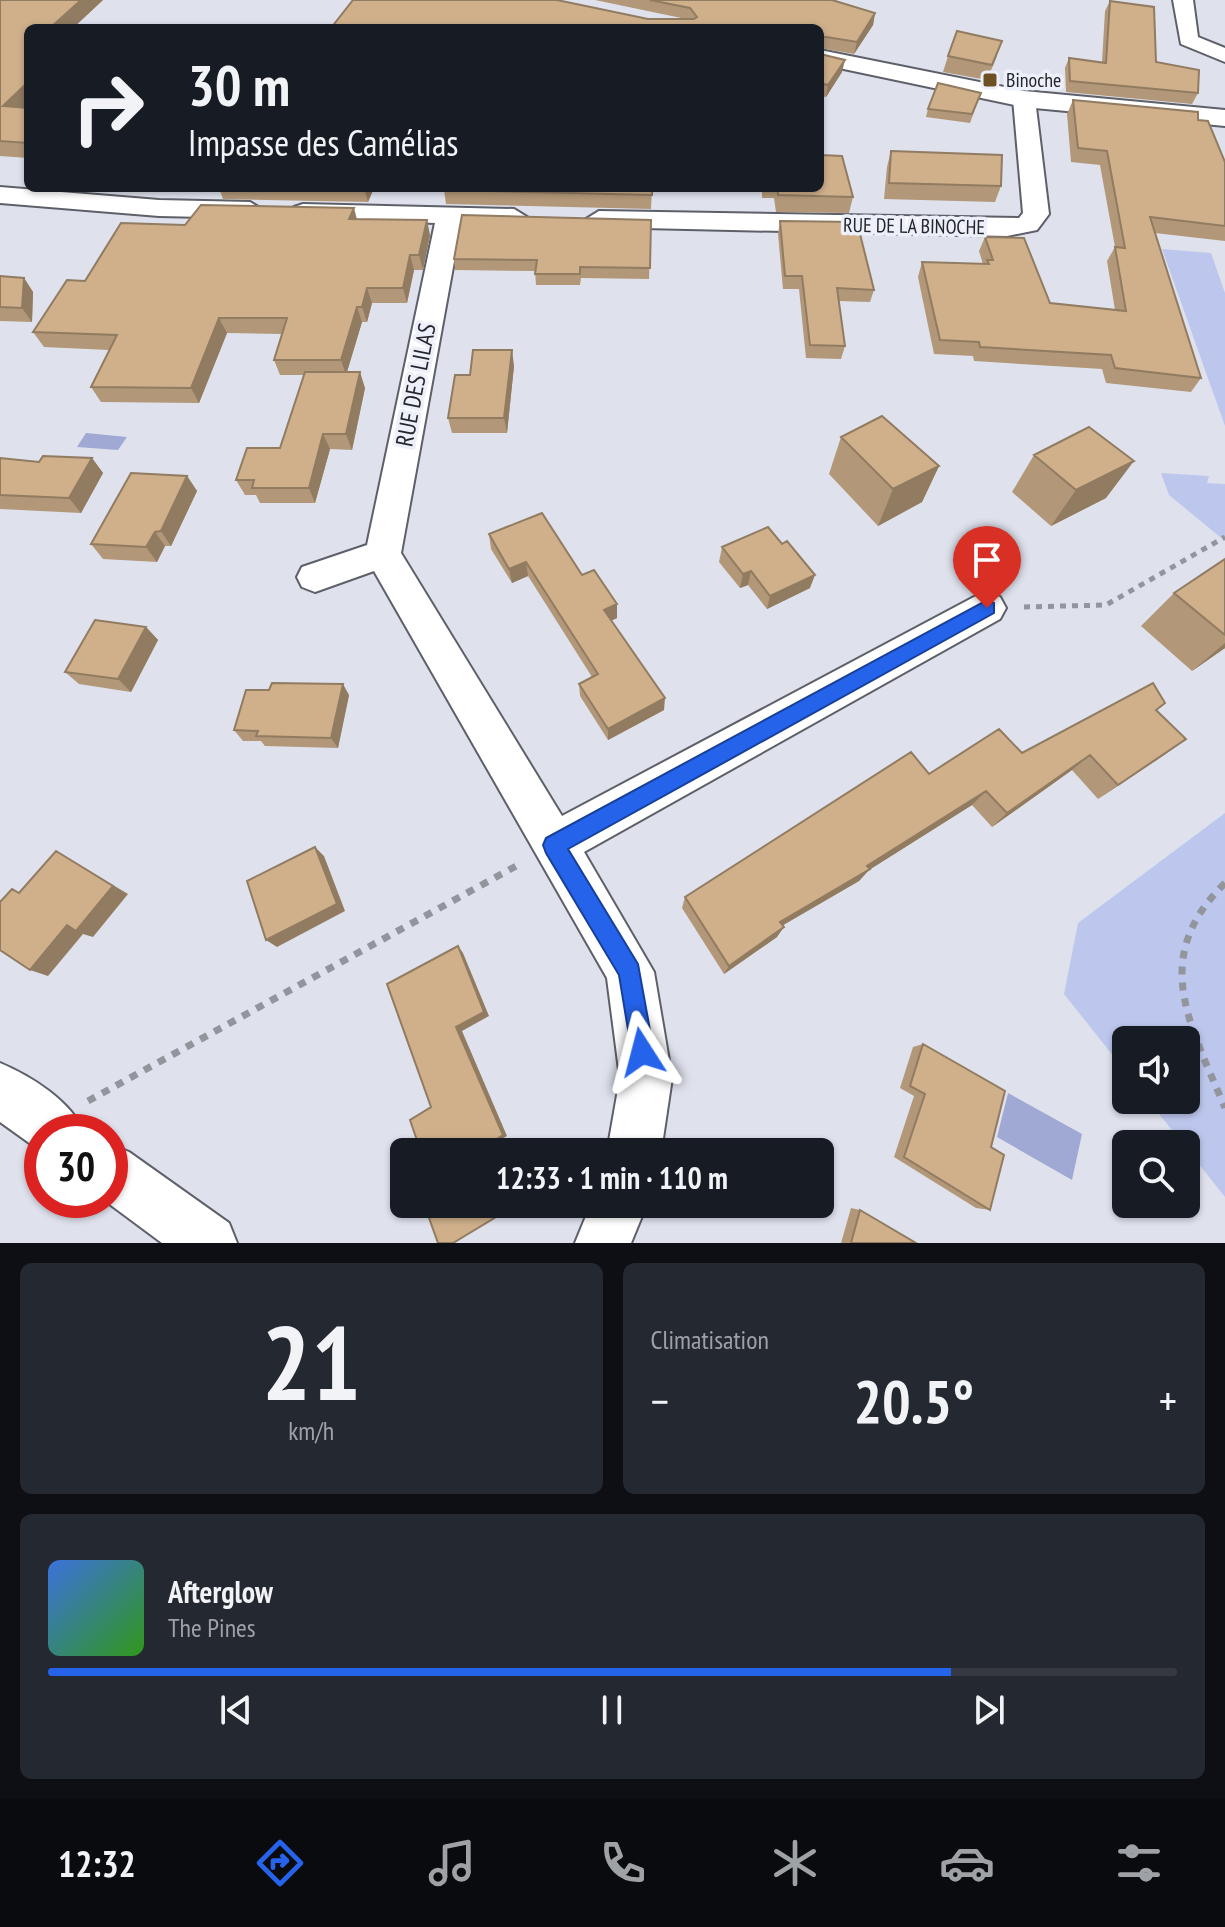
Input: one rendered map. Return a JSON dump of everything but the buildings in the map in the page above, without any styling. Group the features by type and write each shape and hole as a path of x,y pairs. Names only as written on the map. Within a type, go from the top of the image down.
{"street":[{"path":"1183,0 1188,40 1225,56"},
{"path":"824,58 1024,99 1225,118"},
{"name":"RUE DE LA BINOCHE","path":"571,218 1007,228 1028,224 1036,214 1024,99"},
{"path":"0,195 159,208 539,218"},
{"name":"RUE DES LILAS","path":"383,554 450,215"},
{"path":"315,577 383,554 630,972 646,1078 636,1138"},
{"path":"554,845 987,608"},
{"path":"0,1089 33,1114"},
{"path":"128,1184 209,1243"},
{"path":"603,1243 613,1218"}],"path":[{"path":"987,608 1106,605 1225,537"},
{"path":"76,1114 554,845"},
{"path":"1225,883 1203,900 1183,937 1180,981 1190,1020 1225,1108"}],"shaded area":[{"path":"1162,249 1211,253 1225,293 1225,426"},
{"path":"86,433 127,437 118,450 77,447"},
{"path":"1161,473 1209,476 1207,483 1225,484 1225,541 1169,495"},
{"path":"1225,813 1225,1197 1200,1166 1200,1130 1172,1130 1159,1114 1200,1114 1200,1026 1112,1026 1112,1054 1064,994 1078,923"},
{"path":"1008,1093 1082,1134 1072,1180 997,1137"}],"place":[{"name":"Binoche","path":"990,80"}],"route":[{"path":"642,1052 630,972 554,845 987,608"}]}
